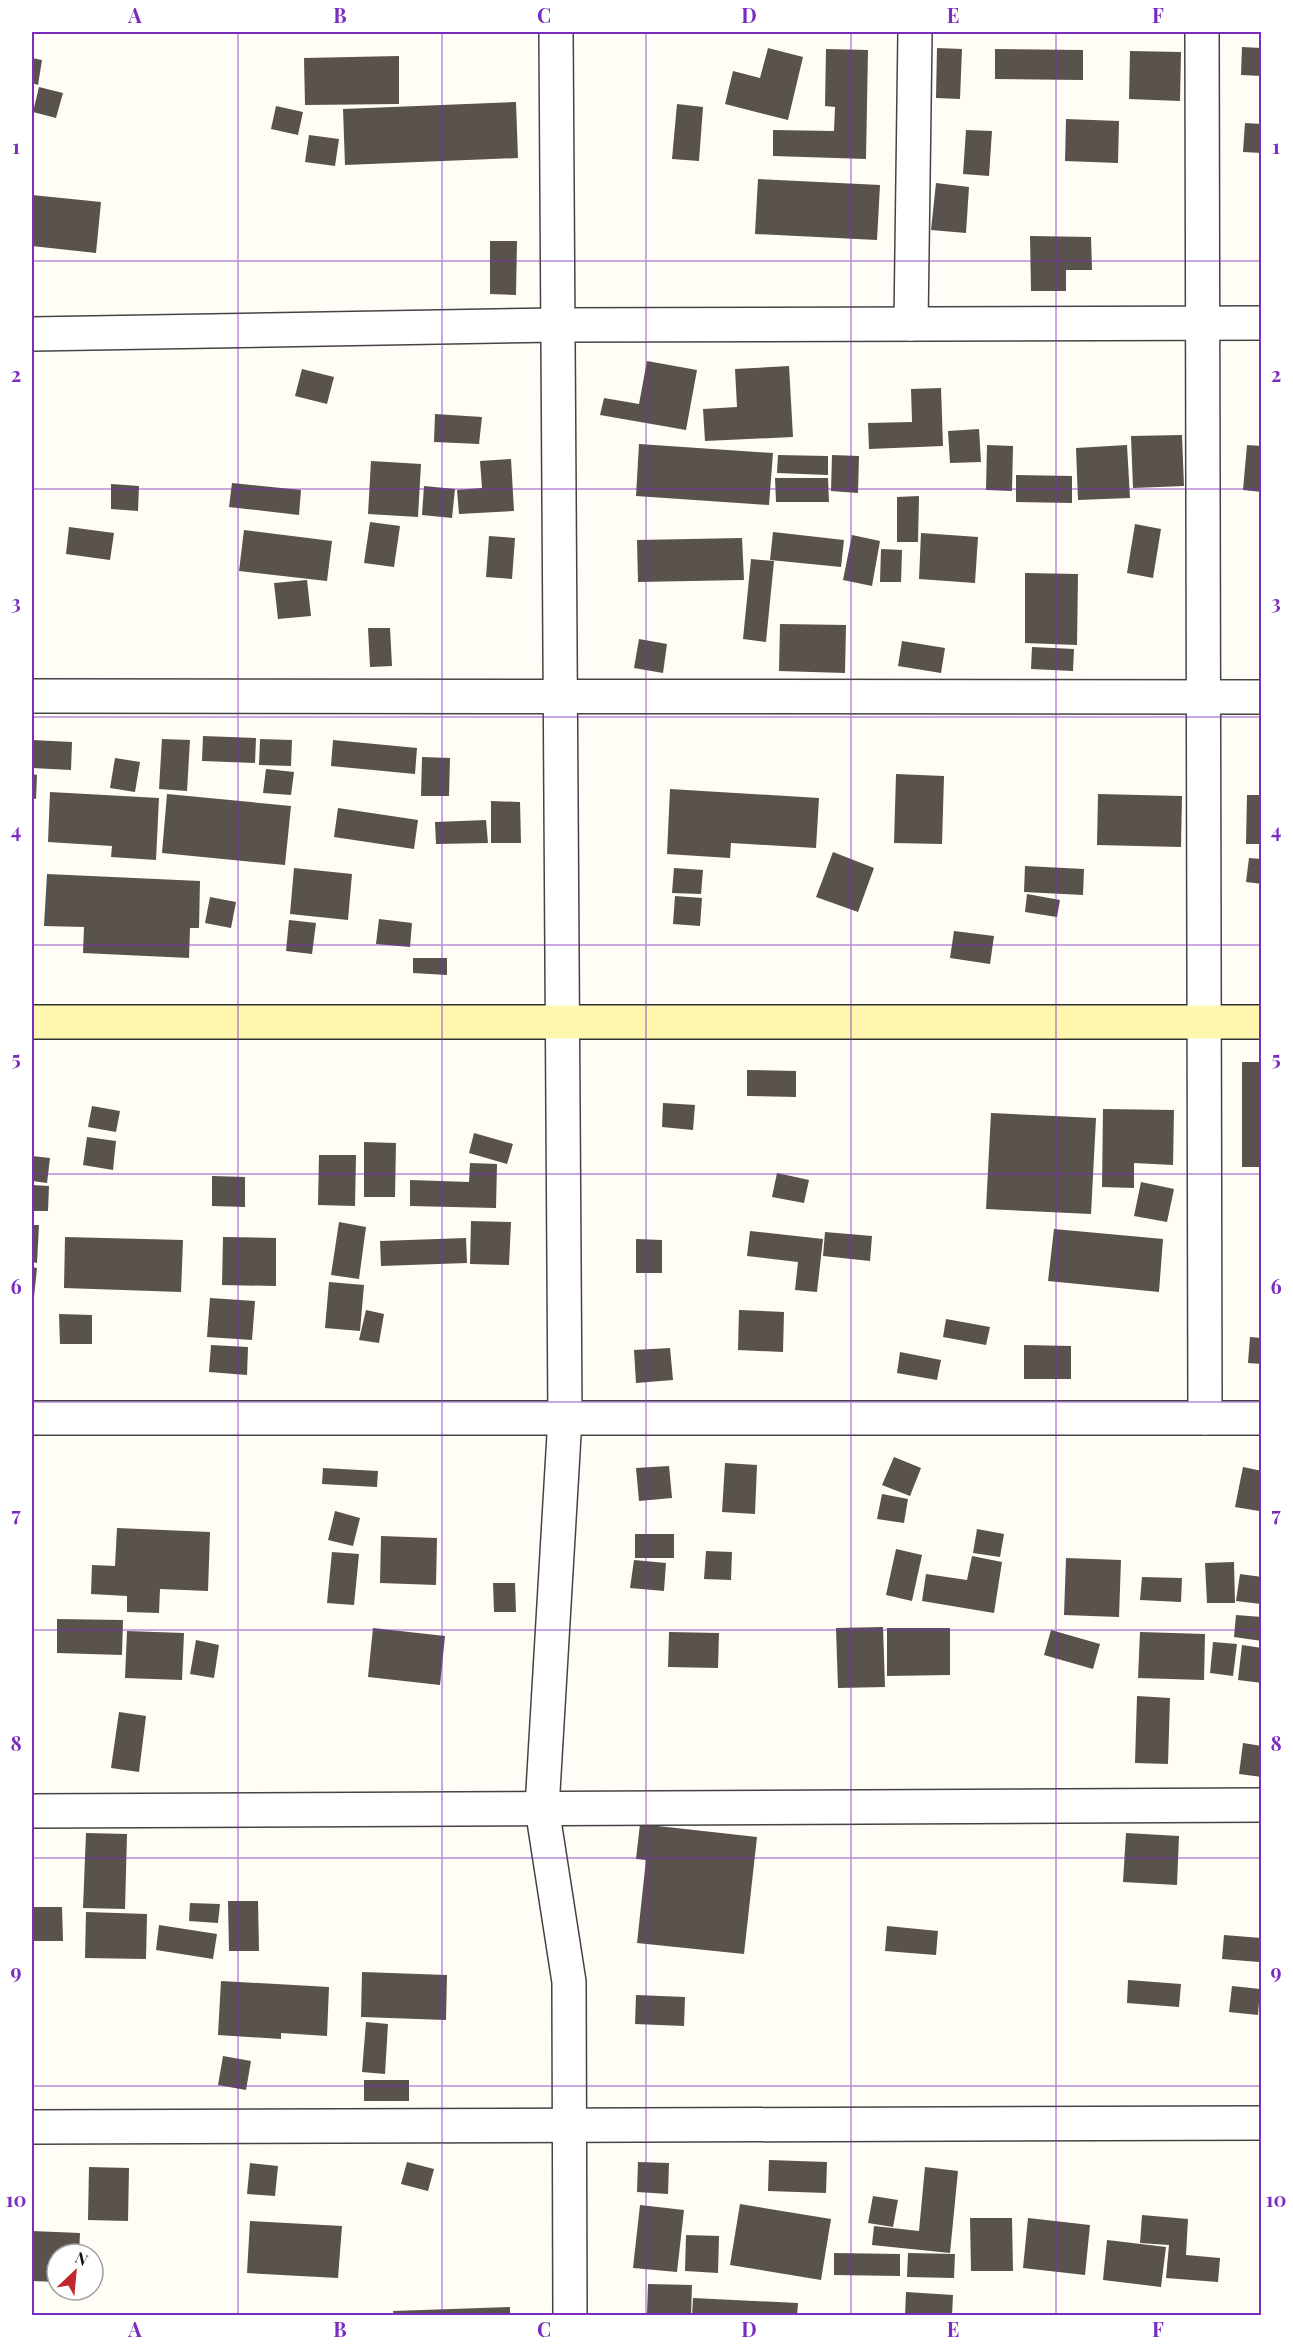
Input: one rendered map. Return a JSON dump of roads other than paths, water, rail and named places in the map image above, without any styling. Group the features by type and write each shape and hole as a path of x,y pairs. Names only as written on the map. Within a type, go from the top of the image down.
{"street":[{"path":"556,32 565,1418 542,1808 569,1982 570,2316"},
{"path":"911,324 915,32"},
{"path":"1202,32 1206,1418"},
{"path":"32,334 558,325 1262,323"},
{"path":"32,696 1262,697"},
{"path":"32,1022 1262,1022"},
{"path":"32,1418 1262,1418"},
{"path":"32,1811 1262,1805"},
{"path":"32,2127 1262,2123"}]}
